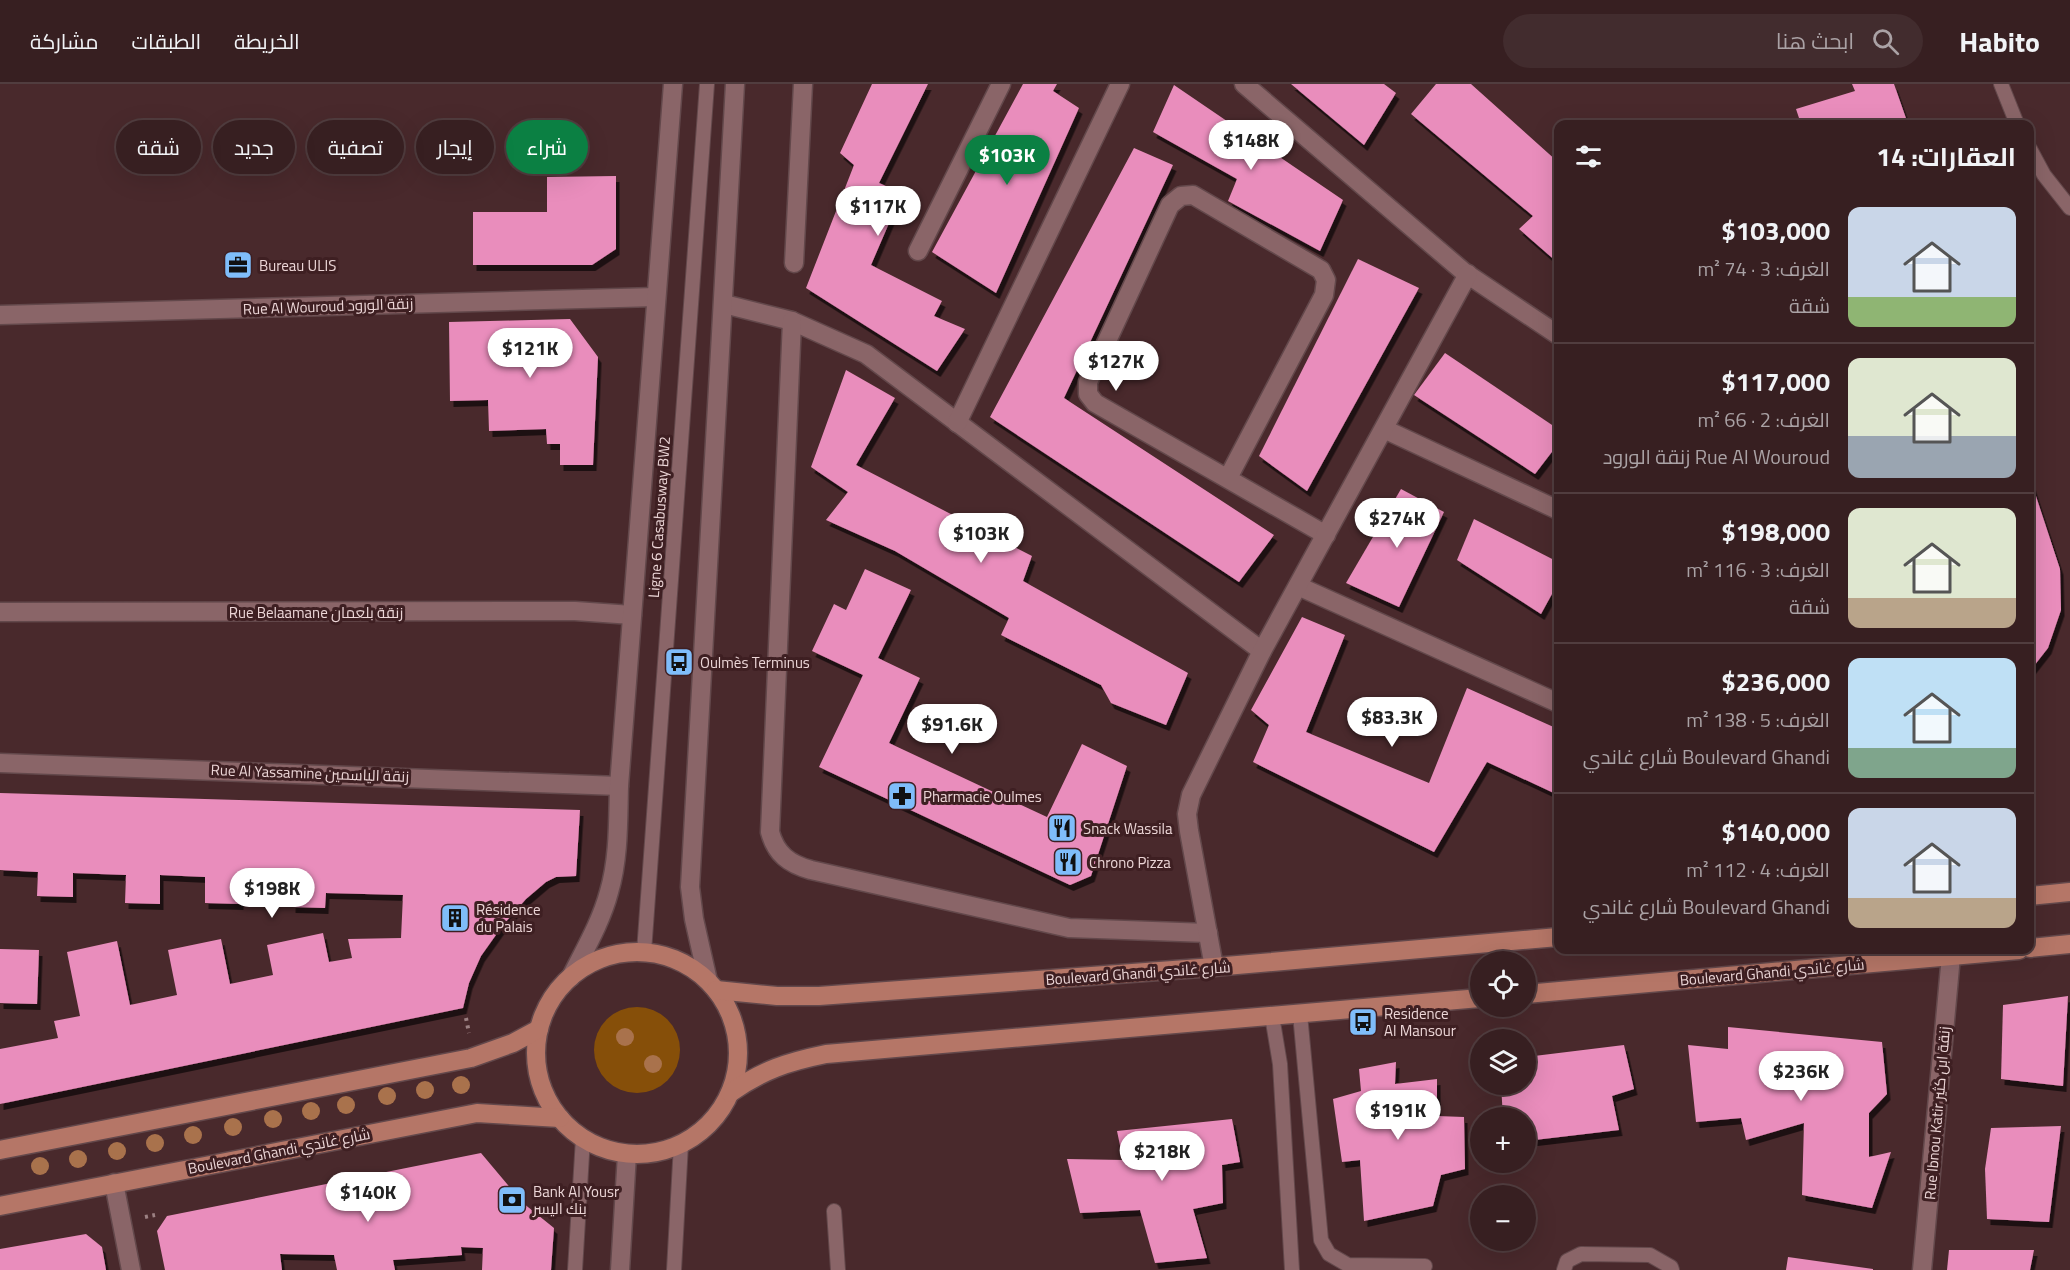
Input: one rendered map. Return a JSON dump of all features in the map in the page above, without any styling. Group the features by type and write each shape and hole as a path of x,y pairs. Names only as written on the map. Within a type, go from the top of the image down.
{"main road":[{"path":"2034,896 2070,892"},
{"name":"Boulevard Ghandi شارع غاندي","path":"712,986 777,996 819,996 1214,967 1554,937"},
{"path":"2034,948 2070,944"},
{"path":"644,952 679,960 712,986 729,1011 736,1034 737,1070 730,1093 710,1123 681,1144 658,1152 627,1154 597,1146 583,1138 560,1118 550,1105 538,1077 536,1045 539,1029 552,1001 571,977 584,967 612,955 644,952"},
{"name":"Boulevard Ghandi شارع غاندي","path":"1536,993 1974,954"},
{"path":"730,1093 759,1073 786,1062 826,1054 1470,999"},
{"path":"0,1150 471,1058 513,1043 539,1029"},
{"name":"Boulevard Ghandi شارع غاندي","path":"0,1206 477,1113 560,1118"}],"street":[{"path":"571,977 601,917 610,890 616,859 619,786 673,84"},
{"path":"712,986 694,919 690,887 735,84"},
{"path":"794,263 802,84"},
{"path":"918,251 1001,84"},
{"path":"957,423 1120,84"},
{"path":"1244,84 1468,274 1554,332"},
{"path":"1228,478 1324,295 1326,280 1321,270 1193,195 1181,196 1170,205 1088,382 1088,394 1095,403 1326,535"},
{"path":"1214,967 1187,814 1191,795 1262,651 1468,274"},
{"name":"Rue Al Wouroud زنقة الورود","path":"0,315 656,297"},
{"path":"724,304 792,321 866,354 1262,651"},
{"path":"792,321 770,832 774,845 781,855 811,870 1069,928 1208,933"},
{"path":"1384,429 1554,508"},
{"path":"1298,586 1554,701"},
{"name":"Rue Belaamane زنقة بلعمان","path":"0,612 575,611 632,615"},
{"name":"Rue Al Yassamine زنقة الياسمين","path":"0,763 619,786"},
{"name":"Rue Ibnou Katir زنقة ابن كثير","path":"1922,1270 1951,956"},
{"path":"620,1270 627,1154"},
{"path":"114,1183 131,1270"}],"lane":[{"name":"Ligne 6 Casabusway BW2","path":"644,952 707,84"},
{"path":"2001,84 2015,120"},
{"path":"2034,156 2044,175 2070,208"},
{"path":"1300,1014 1321,1240 1329,1254 1348,1265 1425,1266"},
{"path":"1272,1016 1280,1064 1292,1270"},
{"path":"574,1270 583,1138"},
{"path":"675,1270 681,1144"},
{"path":"834,1211 838,1270"},
{"path":"1564,1270 1567,1261 1581,1254 1650,1255 1671,1267 1672,1270"}],"path":[{"path":"466,1018 469,1034"},
{"path":"144,1217 155,1215"}],"shaded area":[{"path":"637,1007 661,1014 673,1026 680,1050 673,1074 661,1086 637,1093 613,1086 601,1074 594,1050 601,1026 613,1014"}],"building":[{"path":"872,84 928,84 879,183 902,193 871,265 942,301 934,316 965,329 937,371 806,288 854,165 840,153"},
{"path":"1023,84 1057,84 1053,91 1079,108 996,293 932,252"},
{"path":"1291,84 1384,84 1396,93 1364,145"},
{"path":"1436,84 1471,84 1554,158 1554,260 1519,229 1533,216 1411,114"},
{"path":"1852,84 1894,84 1907,120 1800,120 1796,109 1855,91"},
{"path":"1174,85 1343,200 1320,251 1228,201 1237,179 1153,132"},
{"path":"1134,148 1173,165 1064,398 1274,535 1239,582 990,417"},
{"path":"616,176 616,249 592,265 473,265 473,212 547,212 547,177"},
{"path":"1358,259 1419,288 1307,491 1259,456"},
{"path":"570,319 598,357 593,465 560,465 560,444 547,444 546,429 489,431 488,400 450,401 449,322"},
{"path":"1445,353 1554,426 1554,449 1535,474 1414,395"},
{"path":"846,370 895,398 856,465 1032,556 1023,581 1188,673 1166,725 1111,703 1101,685 1001,635 1009,618 895,551 826,520 848,492 811,467"},
{"path":"1401,489 1444,512 1399,607 1346,583"},
{"path":"2034,490 2060,569 2061,610 2048,648 2034,666"},
{"path":"1474,519 1554,560 1554,590 1541,614 1457,560"},
{"path":"865,569 911,590 878,658 920,678 889,743 1047,817 1082,744 1127,766 1091,876 1070,885 819,767 863,675 812,651 834,604 846,610"},
{"path":"1302,617 1345,635 1306,732 1429,783 1467,688 1554,727 1554,793 1487,762 1434,852 1253,762 1269,725 1251,710"},
{"path":"0,793 580,810 576,876 556,877 546,882 526,899 503,925 481,956 469,983 463,1008 0,1104 0,1049 58,1038 54,1021 80,1016 67,952 117,941 130,1005 177,995 168,950 221,939 230,984 273,975 267,945 323,933 329,962 352,958 348,939 401,938 403,895 326,893 325,908 292,907 293,879 241,877 240,904 205,903 205,877 160,875 160,904 125,903 126,875 73,873 73,897 37,896 38,872 0,870"},
{"path":"0,949 39,950 37,1004 0,1003"},
{"path":"2068,996 2063,1086 2001,1079 2003,1005"},
{"path":"1728,1027 1882,1042 1887,1094 1869,1113 1869,1157 1891,1152 1872,1208 1802,1195 1804,1123 1746,1140 1741,1118 1696,1122 1688,1045 1728,1049"},
{"path":"1624,1045 1634,1089 1612,1096 1619,1130 1536,1140 1536,1107 1502,1107 1502,1095 1536,1095 1536,1056"},
{"path":"1396,1062 1395,1084 1437,1079 1437,1116 1464,1117 1465,1169 1441,1175 1433,1206 1364,1221 1360,1160 1342,1162 1333,1099 1361,1091 1359,1069"},
{"path":"1232,1119 1240,1162 1222,1165 1223,1203 1193,1209 1207,1258 1155,1263 1140,1210 1080,1213 1067,1159 1123,1160 1117,1131"},
{"path":"2061,1126 2049,1222 1987,1219 1985,1169 1991,1128"},
{"path":"481,1153 523,1203 554,1228 551,1270 482,1270 483,1248 461,1247 462,1255 393,1260 395,1270 337,1270 334,1255 280,1254 282,1270 165,1270 157,1231 167,1216"},
{"path":"86,1234 102,1247 106,1270 0,1270 0,1249"},
{"path":"1949,1250 2034,1250 2030,1270 1947,1270"},
{"path":"1788,1257 1873,1269 1873,1270 1786,1270"}],"place":[{"name":"Bureau ULIS","path":"238,265"},
{"name":"Oulmès Terminus","path":"679,662"},
{"name":"Pharmacie Oulmes","path":"902,796"},
{"name":"Snack Wassila","path":"1062,828"},
{"name":"Chrono Pizza","path":"1068,862"},
{"name":"Résidence du Palais","path":"455,918"},
{"name":"Residence Al Mansour","path":"1363,1022"},
{"name":"Bank Al Yousr بنك اليسر","path":"512,1200"}]}
